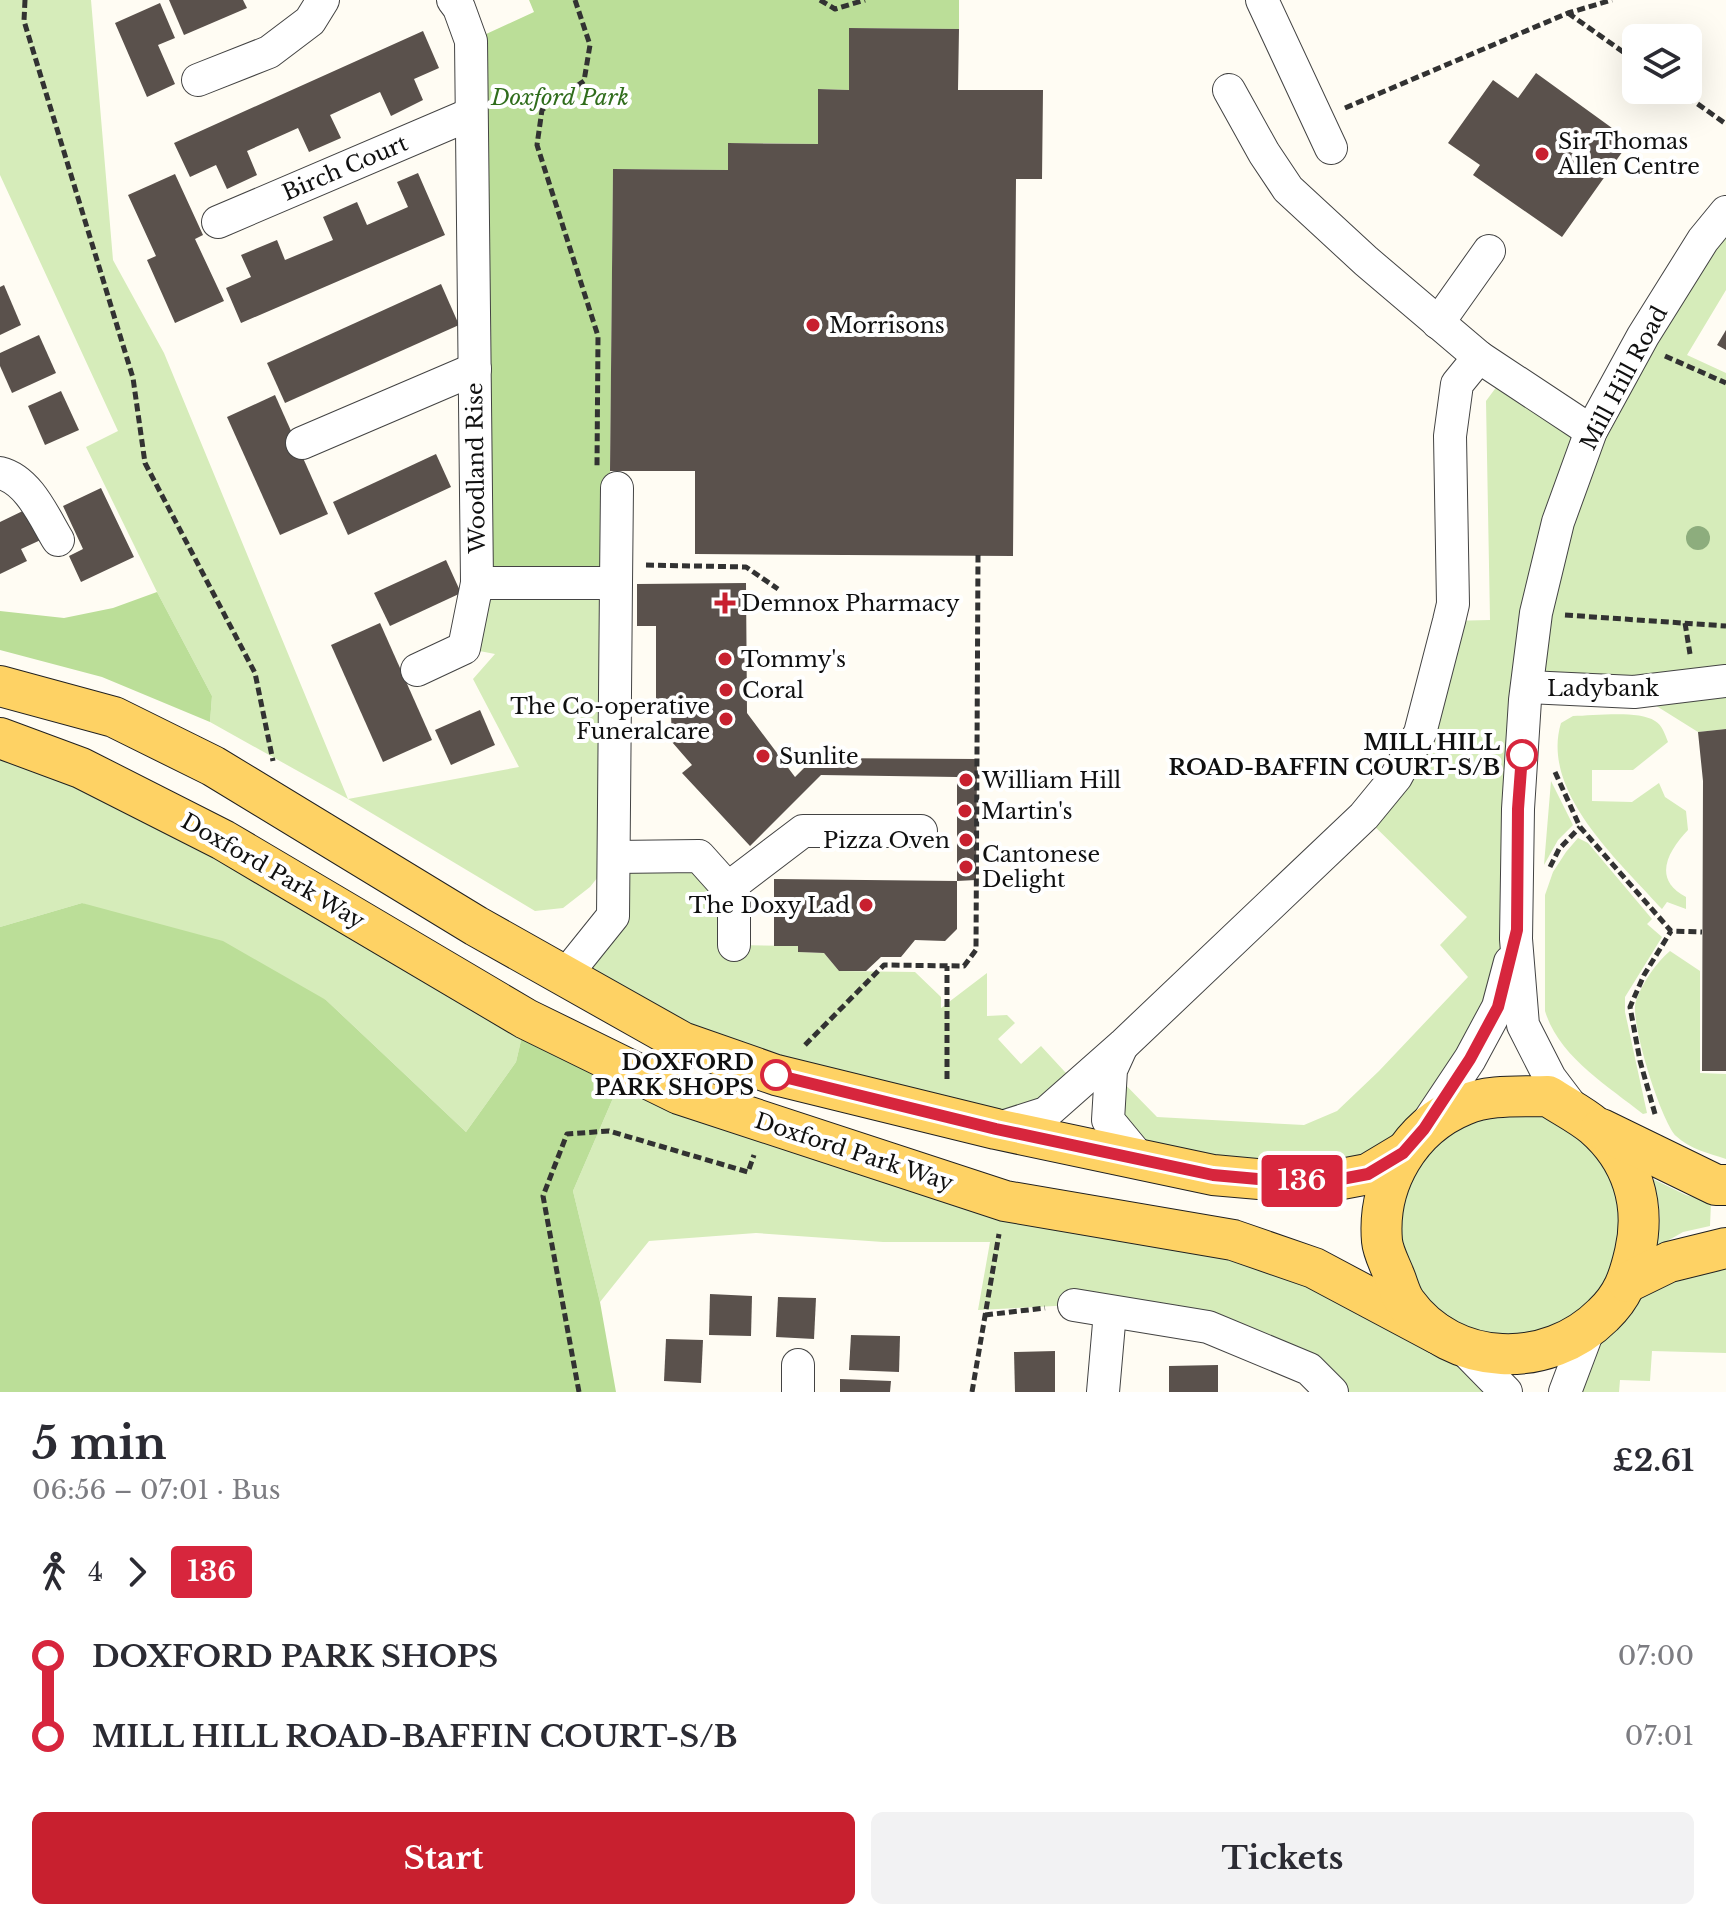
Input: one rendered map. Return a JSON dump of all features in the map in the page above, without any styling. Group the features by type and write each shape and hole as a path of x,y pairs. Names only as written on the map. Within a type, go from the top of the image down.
{"main road":[{"name":"Doxford Park Way","path":"0,686 114,717 213,766 564,977 682,1042 776,1075 996,1129 1141,1160 1213,1175 1280,1181 1331,1181 1368,1174 1464,1105 1495,1097 1548,1096 1587,1121 1716,1185 1726,1185"},
{"name":"Doxford Park Way","path":"0,738 81,768 223,840 526,1019 679,1094 1005,1201 1233,1240 1314,1268 1449,1340 1490,1355 1533,1354 1588,1331 1615,1304 1628,1282 1641,1226 1639,1202 1623,1160 1587,1121"},
{"path":"1414,1141 1384,1195 1382,1243 1405,1302 1449,1340"},
{"name":"Doxford Park Way","path":"1628,1282 1669,1262 1726,1248"}],"street":[{"path":"198,80 269,52 310,21 323,0"},
{"name":"Woodland Rise","path":"453,0 471,41 477,583 616,583"},
{"path":"1262,0 1325,134"},
{"path":"1229,90 1288,189 1479,357 1591,431"},
{"name":"Birch Court","path":"218,222 471,114"},
{"name":"Mill Hill Road","path":"1587,1121 1550,1078 1523,1025 1516,939 1518,809 1536,613 1558,522 1591,431 1703,240 1726,212"},
{"path":"1438,323 1489,251"},
{"path":"996,1129 1046,1113 1123,1045 1364,816 1396,777 1420,733 1453,604 1450,436 1457,384 1479,357"},
{"path":"302,443 475,369"},
{"path":"0,473 29,493 58,540"},
{"path":"564,977 613,916 616,583 607,479"},
{"path":"417,670 464,648 477,583"},
{"name":"Ladybank","path":"1528,687 1634,692 1726,681"},
{"path":"728,888 803,831 921,831"},
{"path":"614,857 699,856 734,895 734,945"},
{"name":"Mill Hill Road","path":"1414,1141 1470,1059 1498,1007 1516,939"},
{"path":"1123,1045 1111,1070 1108,1120 1141,1160"},
{"path":"1074,1305 1208,1327 1309,1369 1332,1392"},
{"path":"1103,1392 1110,1312"},
{"path":"1565,1392 1588,1331"},
{"path":"1449,1340 1506,1392"}],"path":[{"path":"25,0 24,21 133,378 145,463 255,673 283,808"},
{"path":"575,0 590,45 584,81 542,110 537,145 598,336 607,479"},
{"path":"820,0 835,9 865,0"},
{"path":"1325,134 1568,13 1612,0"},
{"path":"1568,13 1622,51"},
{"path":"1698,104 1726,124"},
{"path":"1639,345 1726,383"},
{"path":"776,1075 884,965 964,966 976,950 978,555"},
{"path":"616,583 636,565 746,567 778,589"},
{"path":"1536,613 1726,626"},
{"path":"1553,769 1580,827 1671,931 1702,932"},
{"path":"1640,1061 1630,1007 1644,975 1671,931"},
{"path":"946,1116 947,966"},
{"path":"579,1392 543,1196 567,1134 609,1131 748,1172 767,1123"},
{"path":"972,1392 1005,1201"},
{"path":"985,1315 1074,1305"}],"green space":[{"path":"0,0 91,0 113,260 164,353 348,799 210,722 212,696 86,447 118,431 0,175"},
{"name":"Doxford Park","path":"529,0 959,0 959,29 850,28 849,90 819,89 818,144 729,143 728,170 613,169 609,583 477,583 471,41 534,12"},
{"path":"1726,212 1726,290 1687,355 1726,373 1726,729 1698,732 1634,692 1528,688 1517,930 1425,1127 1548,1096 1623,1160 1629,1281 1726,1248 1726,1353 1652,1351 1650,1381 1620,1380 1619,1392 1565,1392 1587,1332 1490,1355 1506,1392 1332,1392 1309,1369 1074,1305 978,1310 990,1242 883,1242 756,1233 649,1241 600,1302 573,1191 626,1068 1005,1201 1233,1240 1435,1332 1368,1174 1141,1160 1108,1120 1111,1070 1157,1117 1304,1125 1337,1111 1468,977 1440,945 1467,917 1364,816 1396,777 1449,621 1490,620 1486,401 1506,374 1590,431"},
{"path":"477,583 616,583 614,857 699,856 734,895 735,945 798,946 799,952 824,953 839,971 915,972 941,997 941,1008 987,973 987,1016 1007,1015 1015,1023 998,1039 1021,1064 1041,1046 1065,1072 1081,1082 996,1129 776,1075 564,977 613,916 613,858 590,887 563,908 535,911 348,799 519,767 473,679 495,654 464,648"},
{"path":"157,592 212,696 210,722 102,677 0,650 0,611 64,618 113,608"},
{"path":"1573,716 1638,716 1655,721 1663,730 1668,742 1633,770 1592,770 1592,801 1632,802 1659,783 1665,797 1686,811 1688,830 1670,855 1666,873 1675,890 1686,897 1686,909 1667,902 1662,909 1606,848 1573,800 1562,775 1558,749 1561,723"},
{"path":"0,738 526,1019 516,1062 466,1132 326,1000 82,903 0,927"},
{"path":"1551,781 1573,825 1558,840 1544,865"},
{"path":"1578,838 1588,843 1652,919 1647,924 1662,937 1625,997 1625,1012 1647,1113 1643,1114 1573,1056 1561,1043 1545,1011 1545,895 1553,872"},
{"path":"82,903 223,941 326,1000 466,1132 516,1062 526,1019 626,1068 573,1191 600,1302 616,1392 0,1392 0,927"},
{"path":"1670,951 1700,971 1700,1073 1726,1074 1726,1159 1693,1147 1676,1136 1662,1111 1642,1048 1637,1028 1636,1001 1650,974"},
{"path":"1653,1179 1686,1195 1711,1202 1710,1226 1683,1232 1655,1248 1660,1214"}],"building":[{"path":"169,0 243,0 247,8 184,35"},
{"path":"160,3 175,38 158,45 175,84 147,97 115,23"},
{"name":"Morrisons","path":"849,28 959,29 958,90 1043,90 1042,179 1016,179 1013,556 695,554 695,471 610,471 613,169 728,170 728,143 818,144 818,89 849,90"},
{"path":"423,31 439,68 414,79 423,100 391,116 380,92 330,115 341,138 309,152 298,128 247,151 257,175 227,189 216,165 190,177 174,143"},
{"name":"Sir Thomas Allen Centre","path":"1536,73 1630,141 1562,237 1473,175 1480,165 1448,143 1493,80 1518,98"},
{"path":"418,173 445,235 241,323 226,288 251,277 241,255 277,240 285,260 333,240 323,217 357,202 367,225 408,207 397,182"},
{"path":"175,174 203,235 195,239 224,301 175,323 147,260 156,256 128,195"},
{"path":"441,284 459,325 285,403 267,363"},
{"path":"4,285 21,325 0,335 0,287"},
{"path":"1726,330 1726,350 1717,345"},
{"path":"39,335 56,373 12,393 0,366 0,353"},
{"path":"61,391 79,430 45,445 28,406"},
{"path":"275,395 328,514 280,535 227,417"},
{"path":"436,454 451,487 348,535 333,502"},
{"path":"101,488 134,557 81,582 69,556 83,549 63,506"},
{"path":"31,507 45,538 21,549 27,561 0,574 0,522"},
{"path":"446,560 461,593 390,626 374,593"},
{"path":"746,583 747,713 795,777 814,758 977,759 976,880 957,881 957,777 821,775 750,846 682,773 692,765 672,742 671,714 656,714 656,626 637,626 637,584"},
{"path":"380,623 432,740 383,762 331,645"},
{"path":"480,710 495,745 451,765 435,730"},
{"path":"1726,729 1726,1071 1702,1071 1703,781 1698,732"},
{"name":"The Doxy Lad","path":"774,879 957,881 957,929 945,941 915,940 901,957 881,957 866,971 839,971 824,953 798,952 798,946 774,946"},
{"path":"710,1294 752,1296 751,1336 709,1335"},
{"path":"778,1297 816,1298 814,1339 776,1337"},
{"path":"851,1335 900,1336 899,1372 849,1370"},
{"path":"666,1339 703,1340 701,1383 664,1381"},
{"path":"1055,1351 1055,1392 1015,1392 1014,1352"},
{"path":"1218,1365 1218,1392 1169,1392 1169,1366"},
{"path":"840,1379 891,1381 890,1392 840,1392"}],"bus line":[{"name":"136","path":"776,1075 996,1129 1213,1175 1280,1181 1331,1181 1368,1174 1403,1153 1424,1129 1470,1059 1498,1007 1517,930 1518,809 1522,755"}],"place":[{"name":"Sir Thomas Allen Centre","path":"1542,154"},
{"name":"Morrisons","path":"813,325"},
{"name":"Demnox Pharmacy","path":"725,603"},
{"name":"Tommy's","path":"725,659"},
{"name":"Coral","path":"726,690"},
{"name":"The Co-operative Funeralcare","path":"726,719"},
{"name":"MILL HILL ROAD-BAFFIN COURT-S/B","path":"1522,755"},
{"name":"Sunlite","path":"763,756"},
{"name":"William Hill","path":"966,780"},
{"name":"Martin's","path":"965,811"},
{"name":"Pizza Oven","path":"966,840"},
{"name":"Cantonese Delight","path":"966,867"},
{"name":"The Doxy Lad","path":"866,905"},
{"name":"DOXFORD PARK SHOPS","path":"776,1075"}]}
